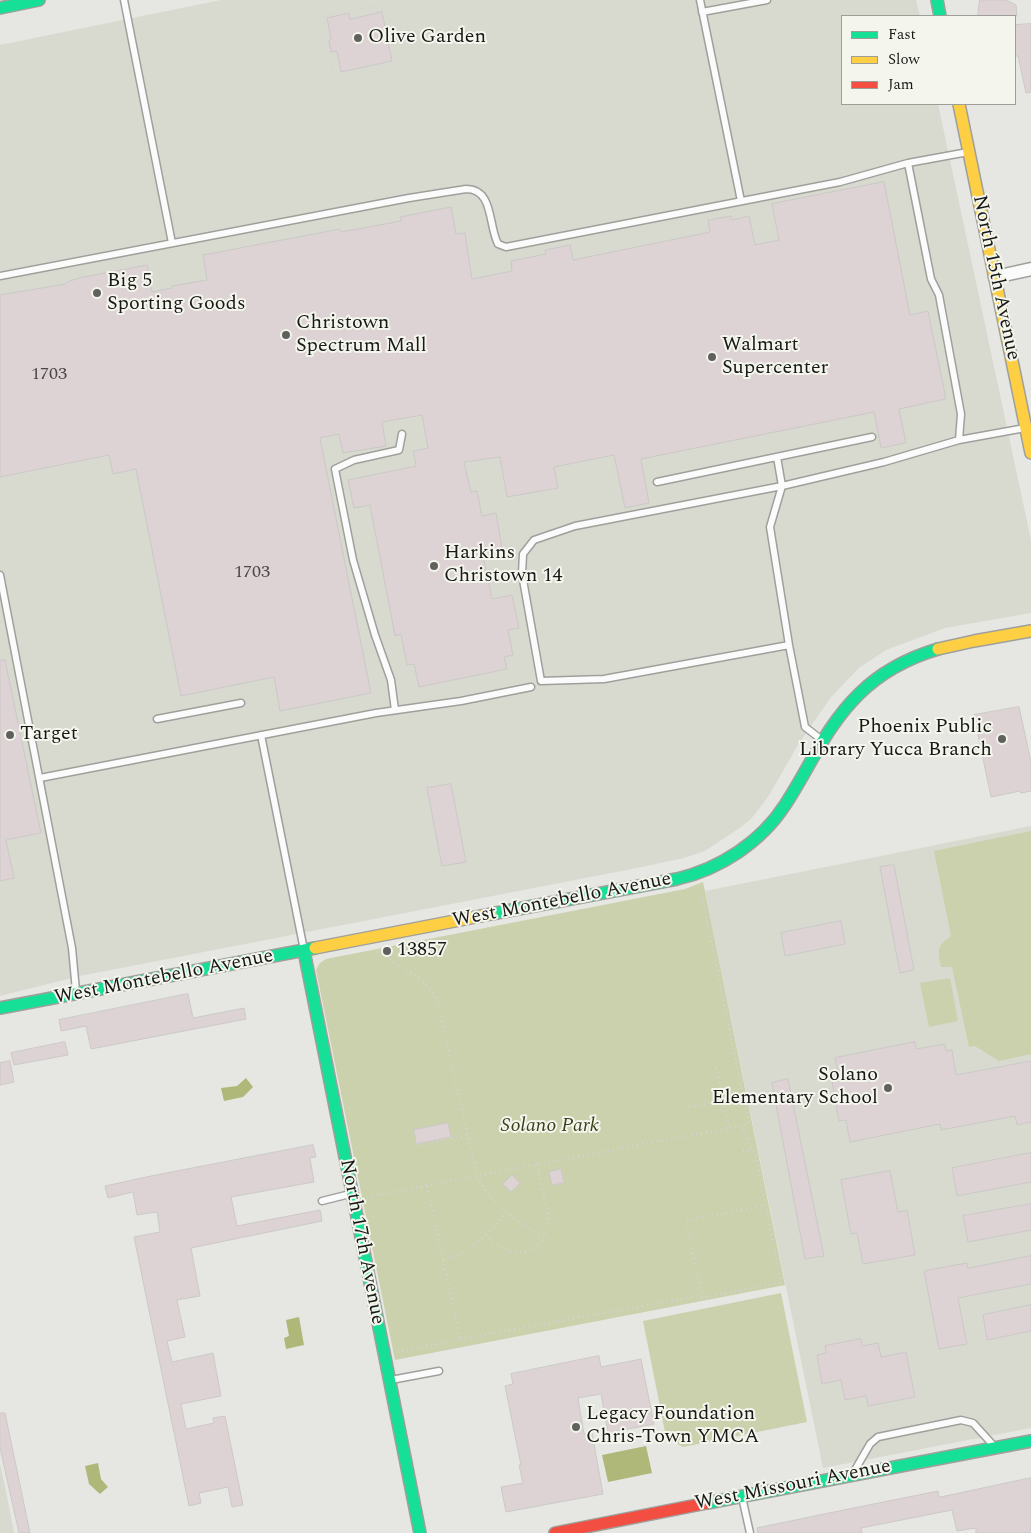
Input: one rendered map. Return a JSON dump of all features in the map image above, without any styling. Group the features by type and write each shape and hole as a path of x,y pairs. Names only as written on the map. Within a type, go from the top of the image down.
{"street":[{"path":"0,8 39,0"},
{"path":"937,0 940,15"},
{"name":"North 15th Avenue","path":"959,105 1031,453"},
{"path":"995,277 1031,270"},
{"name":"West Montebello Avenue","path":"0,1008 650,884 713,867 752,842 764,831 783,807 845,708 856,695 883,674 902,663 952,646 1031,631"},
{"name":"North 17th Avenue","path":"304,951 420,1533"},
{"name":"West Missouri Avenue","path":"555,1533 1031,1441"}],"lane":[{"path":"124,0 172,243"},
{"path":"700,0 741,201"},
{"path":"702,12 767,0"},
{"path":"0,276 466,189 479,192 485,200 498,244 506,246 840,182 908,163 969,152"},
{"path":"908,163 931,279 939,295 961,414 959,440"},
{"path":"789,644 604,679 541,681 522,574 523,554 534,540 575,526 782,486 884,462 959,440 1026,428"},
{"path":"395,710 391,680 375,635 353,560 336,469 354,460 399,450 402,434"},
{"path":"656,482 872,437"},
{"path":"777,457 782,486 770,527 805,727 823,741"},
{"path":"0,574 72,948 77,994"},
{"path":"40,778 395,710 461,701 531,687"},
{"path":"157,720 241,703"},
{"path":"261,735 304,951"},
{"path":"322,1201 352,1194"},
{"path":"388,1380 439,1371"},
{"path":"853,1474 870,1444 878,1437 961,1420 973,1423 995,1447"},
{"path":"742,1496 750,1533"}],"path":[{"path":"311,0 320,17 388,4 395,39"},
{"path":"323,17 335,81 397,70"},
{"path":"308,50 329,46"},
{"path":"364,1198 749,1124 700,886"},
{"path":"377,951 426,983 437,1000 477,1175 482,1186 506,1213 544,1237"},
{"path":"716,1068 730,1128"},
{"path":"688,1107 743,1096"},
{"path":"396,1352 697,1296 702,1298 781,1282 755,1153 751,1150 742,1125"},
{"path":"417,1145 468,1135"},
{"path":"743,1151 751,1150"},
{"path":"486,1236 499,1248 516,1253 533,1249 544,1237 548,1219 537,1164"},
{"path":"427,1185 460,1339"},
{"path":"702,1298 686,1221 766,1205"},
{"path":"443,1260 465,1252 486,1236 506,1213"}],"shaded area":[{"name":"Christown Spectrum Mall","path":"221,0 916,0 920,15 841,15 841,105 938,105 1031,540 1031,613 945,628 886,650 859,668 831,697 798,745 768,797 751,819 705,851 684,858 637,868 80,976 0,996 0,45"},
{"name":"Solano Elementary School","path":"1031,826 1031,1428 823,1468 705,891"},
{"path":"246,1078 253,1087 243,1097 224,1101 221,1088 237,1086"},
{"path":"299,1317 304,1345 286,1349 284,1338 289,1336 286,1320"},
{"path":"646,1446 652,1473 608,1482 602,1455"},
{"path":"98,1463 101,1479 108,1487 100,1494 89,1484 85,1466"},
{"path":"0,1464 6,1491 14,1533 0,1533"}],"green space":[{"path":"1031,831 1031,1054 999,1061 975,1046 969,1047 952,967 941,967 939,949 951,936 934,851"},
{"name":"Solano Park","path":"703,882 785,1285 395,1360 316,970 320,963 326,959 685,889"},
{"path":"950,978 958,1021 929,1027 920,983"},
{"path":"781,1293 807,1422 683,1447 666,1437 643,1321"}],"building":[{"path":"980,0 1006,0 1016,5 1017,16 978,15"},
{"path":"382,12 392,61 341,72 337,51 331,52 329,40 331,39 327,18 349,13 350,19"},
{"path":"1031,24 1031,92 1026,93 1018,56 1016,56 1016,25"},
{"path":"884,182 910,315 928,311 946,399 899,409 906,443 881,448 874,412 641,459 649,503 625,508 614,455 554,467 558,488 507,497 500,457 464,462 471,492 477,491 482,516 496,513 502,547 482,551 492,599 512,595 519,628 508,630 513,655 504,657 507,669 419,687 414,664 407,665 401,634 395,636 370,505 354,508 348,480 416,466 413,451 428,448 422,415 382,422 386,446 343,453 339,434 320,438 371,693 280,711 274,677 181,696 136,469 113,474 109,455 0,477 0,295 66,284 79,278 147,265 152,292 172,288 172,286 207,280 203,255 340,229 341,232 401,221 400,217 451,207 456,234 465,233 472,279 512,271 511,261 546,254 545,250 570,245 573,260 710,232 708,220 731,216 732,220 749,216 755,245 779,240 772,204"},
{"name":"Target","path":"5,660 41,833 6,840 14,878 0,881 0,661"},
{"name":"Phoenix Public Library Yucca Branch","path":"1019,707 1031,762 1031,791 1021,793 1020,791 991,797 974,715"},
{"path":"451,784 466,862 442,866 427,788"},
{"path":"894,865 914,970 900,973 880,867"},
{"path":"841,921 845,944 785,956 781,933"},
{"path":"188,994 193,1018 244,1008 246,1019 91,1049 86,1026 61,1031 59,1020"},
{"path":"65,1042 68,1055 14,1065 11,1053"},
{"path":"915,1042 916,1049 945,1044 946,1051 952,1050 956,1075 1031,1061 1031,1122 1017,1125 1015,1116 941,1130 940,1124 850,1142 846,1120 839,1121 832,1082 840,1081 835,1058"},
{"path":"10,1061 14,1082 0,1085 0,1063"},
{"path":"788,1079 824,1256 805,1259 772,1083"},
{"path":"448,1123 451,1137 416,1144 414,1130"},
{"path":"313,1145 316,1157 310,1158 314,1182 231,1197 237,1226 320,1210 322,1221 191,1248 200,1296 177,1300 185,1337 167,1341 172,1362 213,1353 221,1396 181,1404 186,1429 214,1423 213,1418 225,1416 243,1505 232,1507 228,1487 199,1493 201,1503 189,1506 134,1237 160,1232 157,1212 137,1215 133,1192 108,1198 105,1186"},
{"path":"1031,1153 1031,1182 957,1196 952,1168"},
{"path":"561,1169 564,1183 552,1185 549,1172"},
{"path":"890,1171 898,1212 907,1210 915,1255 863,1264 857,1233 851,1234 841,1180"},
{"path":"512,1175 520,1183 511,1192 503,1184"},
{"path":"1031,1204 1031,1230 968,1242 963,1216"},
{"path":"1031,1256 1031,1284 958,1298 967,1344 939,1349 924,1271 967,1263 968,1268"},
{"path":"1031,1305 1031,1331 987,1340 983,1315"},
{"path":"861,1339 862,1346 878,1343 881,1357 906,1352 915,1397 868,1406 866,1396 845,1400 841,1380 822,1384 817,1355 826,1353 825,1346"},
{"path":"599,1356 601,1367 641,1359 654,1424 608,1433 601,1394 578,1398 584,1434 592,1433 603,1494 506,1512 501,1487 523,1483 505,1386 513,1384 511,1374"},
{"path":"0,1413 5,1413 30,1533 19,1533 0,1448"},
{"path":"1031,1478 1031,1533 976,1533 976,1528 957,1531 952,1510 861,1528 862,1533 758,1533 757,1528 938,1491 939,1497"}],"traffic: fast":[{"path":"0,8 39,0"},
{"path":"937,0 940,15"},
{"path":"491,914 677,879 724,861 752,842 775,818 794,791 837,720 847,706 867,686 895,667 938,649"},
{"path":"0,1008 315,948"},
{"path":"304,951 420,1533"},
{"path":"707,1503 1031,1441"}],"traffic: slow":[{"path":"959,105 1031,453"},
{"path":"938,649 1031,631"},
{"path":"315,948 491,914"}],"traffic: jam":[{"path":"555,1533 707,1503"}],"place":[{"name":"Olive Garden","path":"358,38"},
{"name":"Big 5 Sporting Goods","path":"97,293"},
{"name":"Christown Spectrum Mall","path":"286,335"},
{"name":"Walmart Supercenter","path":"712,357"},
{"name":"Harkins Christown 14","path":"434,566"},
{"name":"Target","path":"10,735"},
{"name":"Phoenix Public Library Yucca Branch","path":"1002,739"},
{"name":"13857","path":"387,951"},
{"name":"Solano Elementary School","path":"888,1088"},
{"name":"Legacy Foundation Chris-Town YMCA","path":"576,1427"}]}
